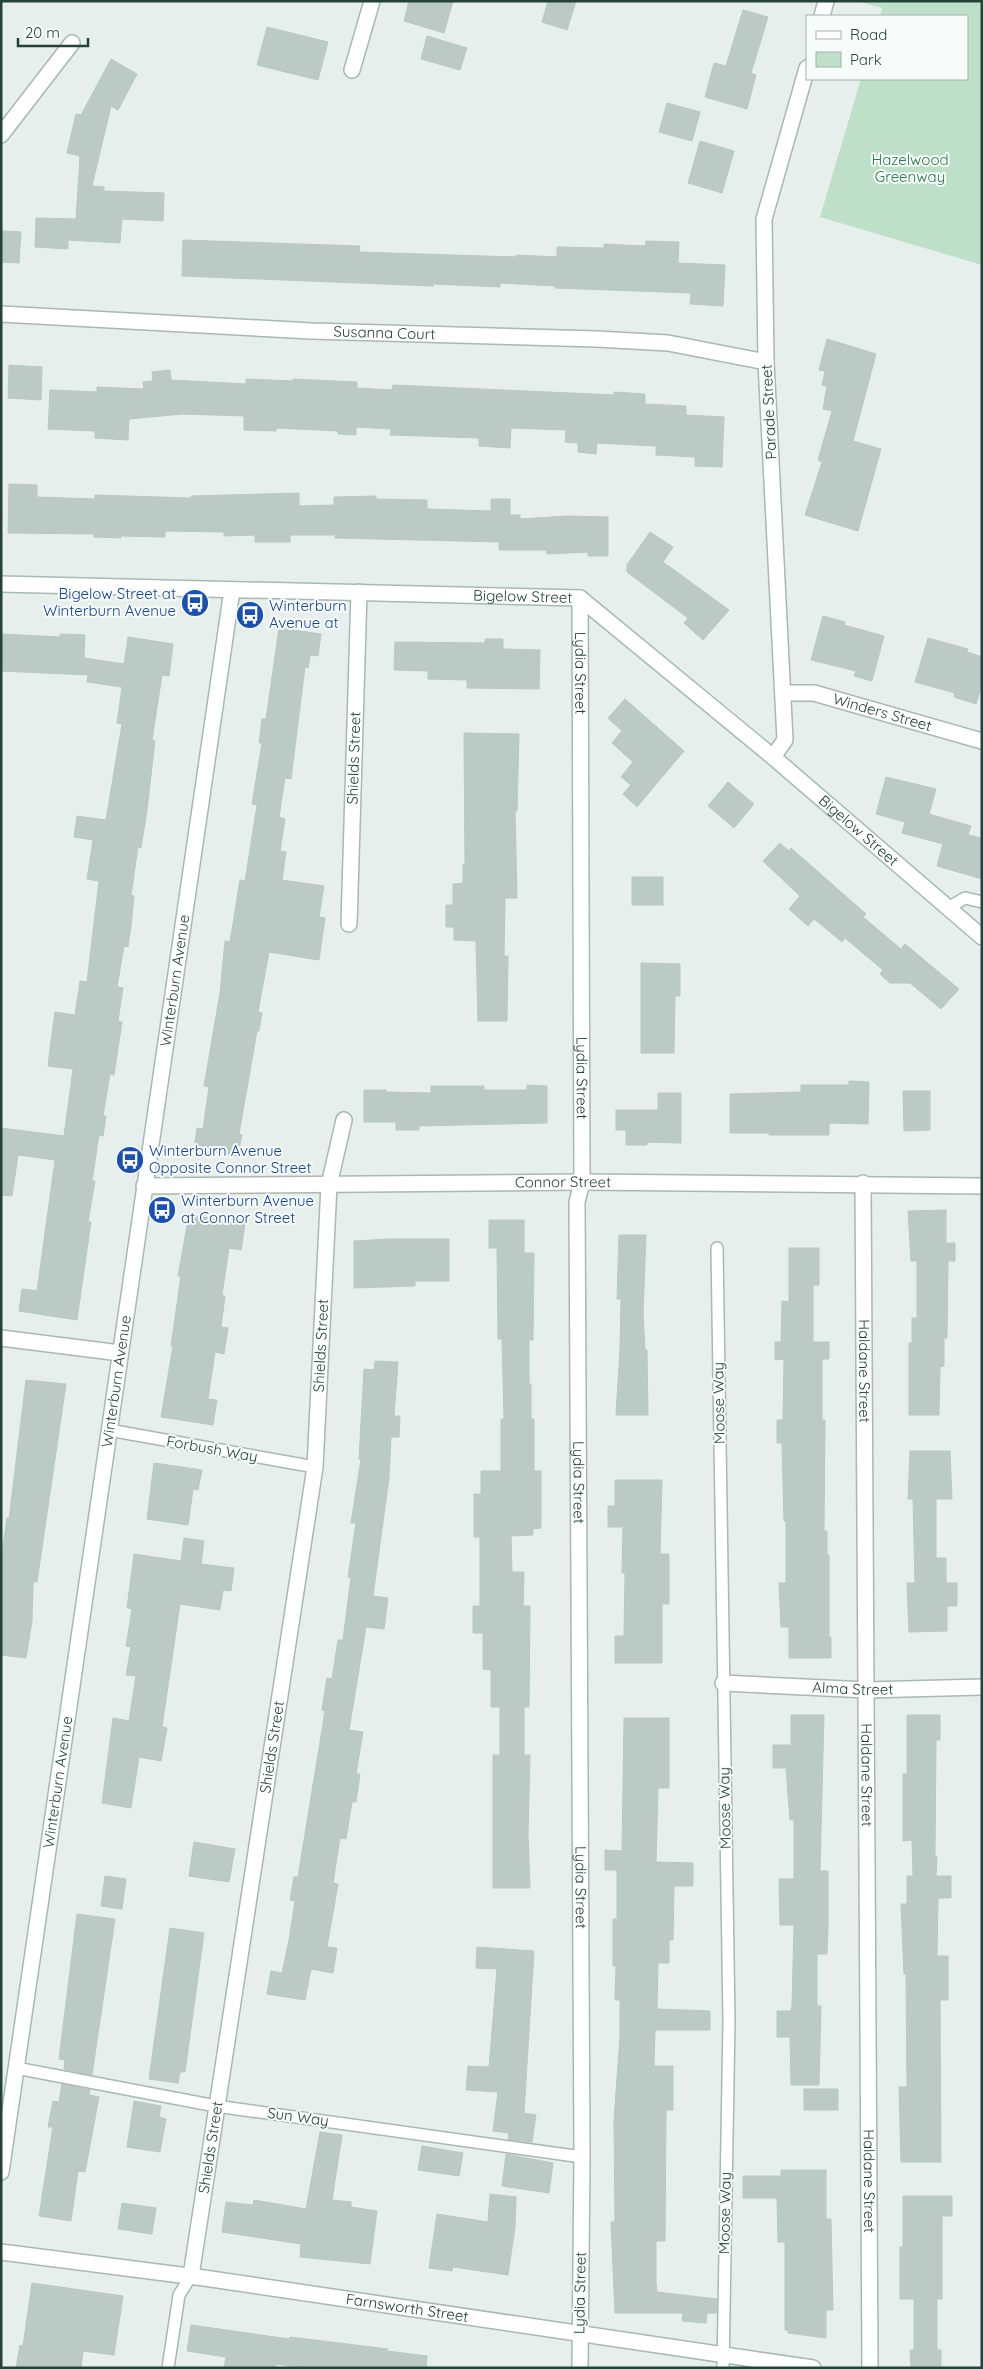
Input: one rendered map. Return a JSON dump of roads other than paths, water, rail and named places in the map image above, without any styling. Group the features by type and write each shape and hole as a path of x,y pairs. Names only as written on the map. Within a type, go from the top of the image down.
{"street":[{"path":"352,70 372,1"},
{"path":"822,15 826,1"},
{"path":"1,135 72,43"},
{"name":"Parade Street","path":"773,757 785,740 766,362 764,219 806,72"},
{"name":"Susanna Court","path":"1,314 311,331 641,341 668,343 766,362"},
{"name":"Bigelow Street","path":"1,584 580,598 773,757 982,936"},
{"name":"Winterburn Avenue","path":"1,2172 6,2103 16,2068 232,590"},
{"name":"Shields Street","path":"349,924 359,592"},
{"name":"Lydia Street","path":"580,598 582,1182 577,1202 582,2157 580,2368"},
{"name":"Winders Street","path":"783,693 814,693 982,741"},
{"name":"Shields Street","path":"191,2276 315,1467 329,1185 344,1120"},
{"name":"Connor Street","path":"144,1186 582,1182 863,1183 982,1186"},
{"name":"Haldane Street","path":"863,1183 870,2368"},
{"path":"1,1338 120,1353"},
{"name":"Alma Street","path":"723,1683 867,1690 982,1687"},
{"name":"Farnsworth Street","path":"1,2252 191,2276 579,2333 722,2362 813,2368"}],"lane":[{"path":"948,908 965,898 982,902"},
{"name":"Moose Way","path":"717,1248 729,2021 722,2362"},
{"name":"Forbush Way","path":"109,1430 315,1467"},
{"name":"Sun Way","path":"16,2068 216,2106 582,2157"},
{"name":"Shields Street","path":"168,2368 179,2295 191,2276"}],"place":[{"name":"Bigelow Street at Winterburn Avenue","path":"195,603"},
{"name":"Winterburn Avenue at","path":"250,615"},
{"name":"Winterburn Avenue Opposite Connor Street","path":"130,1160"},
{"name":"Winterburn Avenue at Connor Street","path":"162,1210"}],"park label":[{"name":"Hazelwood Greenway","path":"910,168"}]}
